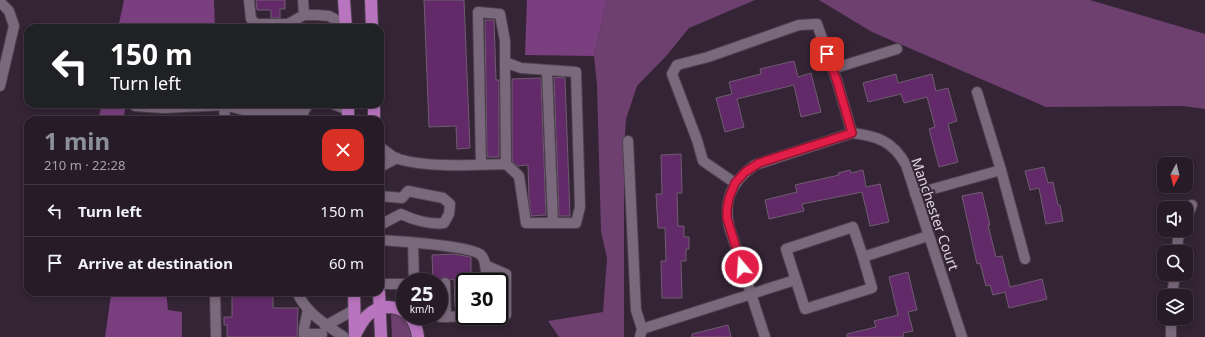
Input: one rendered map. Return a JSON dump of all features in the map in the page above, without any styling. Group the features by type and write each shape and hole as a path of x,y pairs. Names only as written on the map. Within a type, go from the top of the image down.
{"highway":[{"path":"344,0 346,24"},
{"path":"372,0 372,24"},
{"path":"351,336 354,296"},
{"path":"379,296 380,337"},
{"path":"351,336 368,314 380,308 396,307"},
{"path":"416,325 418,337"}],"street":[{"path":"249,0 251,19 256,24 288,24 304,15 329,16 343,24"},
{"path":"304,0 304,15"},
{"path":"0,2 9,11 14,26 0,86"},
{"path":"481,164 478,12 500,14 505,40 505,62 506,164 518,176 526,223 576,223 580,207 576,72 521,68 505,62"},
{"path":"735,183 703,161 697,140 672,74 677,65 708,57 799,25 817,24 852,133"},
{"path":"832,69 897,49"},
{"path":"547,70 553,223"},
{"path":"977,92 1001,170 1025,259"},
{"path":"236,108 260,114 303,113 306,108"},
{"name":"Manchester Court","path":"765,337 727,218 729,198 735,183 745,172 759,163 852,133 877,138 886,142 895,149 906,165 962,337"},
{"path":"628,141 636,310 641,333 795,280"},
{"path":"384,150 397,158 426,163 455,165 506,164"},
{"path":"384,165 397,158"},
{"path":"915,194 1001,170"},
{"path":"408,191 443,198 450,204 449,214 444,223 438,224 410,219 401,214 402,198 408,191"},
{"path":"384,196 402,198"},
{"path":"384,223 401,214"},
{"path":"853,227 863,257 872,288 805,309 786,249 853,227"},
{"path":"863,257 928,236"},
{"path":"384,240 454,247 473,251 481,255 484,262 485,273"},
{"path":"413,243 414,273"},
{"path":"484,262 504,273"},
{"path":"384,284 396,284"},
{"path":"215,296 216,337"},
{"path":"299,296 323,330 351,336"},
{"path":"308,310 304,335 323,330 354,310"},
{"path":"1171,325 1171,337"}],"shaded area":[{"path":"124,0 214,0 215,24 119,24"},
{"path":"527,0 607,0 594,56 525,55"},
{"path":"607,0 755,0 689,28 667,55 637,86 626,119 624,149 624,337 559,337 548,321 603,312 607,258 601,232 597,85 594,56"},
{"path":"819,0 1090,0 1205,34 1205,109 1183,106 1046,107 872,32"},
{"path":"101,108 125,108 124,116 99,116"},
{"path":"111,296 166,296 168,310 182,312 182,337 105,337"},
{"path":"392,313 396,314 396,325 408,325 413,337 392,337"}],"building":[{"path":"256,0 285,0 285,9 280,9 280,18 271,18 271,10 257,10"},
{"path":"424,0 464,0 470,148 457,149 456,126 429,127"},
{"path":"485,20 494,20 496,80 499,80 499,157 487,157"},
{"path":"794,61 798,77 811,73 821,112 801,117 794,85 737,99 744,127 725,132 716,98 732,94 729,82 761,74 760,69"},
{"path":"896,74 898,83 932,74 936,91 948,88 957,121 948,124 958,162 939,167 929,129 935,127 927,97 904,103 901,94 868,102 863,83"},
{"path":"554,77 565,78 570,216 559,216"},
{"path":"541,78 546,215 531,216 528,165 517,166 512,161 512,79"},
{"path":"681,154 682,193 677,193 678,226 684,226 684,237 689,237 689,249 686,249 686,261 681,261 682,298 662,298 661,261 666,261 665,228 658,228 656,194 662,194 661,155"},
{"path":"1044,167 1048,183 1053,182 1063,221 1046,224 1039,188 1030,190 1025,171"},
{"path":"850,170 851,173 863,170 866,187 880,184 889,222 870,226 862,192 802,204 804,211 769,219 765,200 797,192 795,185 839,175 838,173"},
{"path":"982,192 996,257 1002,256 1010,287 1042,279 1047,299 1009,308 1005,292 993,295 990,285 986,286 980,263 977,264 962,196"},
{"path":"454,254 471,257 471,273 456,273 456,307 454,279 448,279 448,273 433,273 432,255"},
{"path":"908,272 917,310 908,312 913,331 903,333 904,337 847,337 847,334 876,327 874,321 898,315 889,277"},
{"path":"232,296 273,296 273,308 298,308 297,337 227,337 227,325 224,325 224,317 232,317"},
{"path":"728,325 731,337 692,337 692,334"}],"route":[{"path":"742,267 727,218 729,198 735,183 745,172 759,163 852,133 837,81 827,54"}]}
